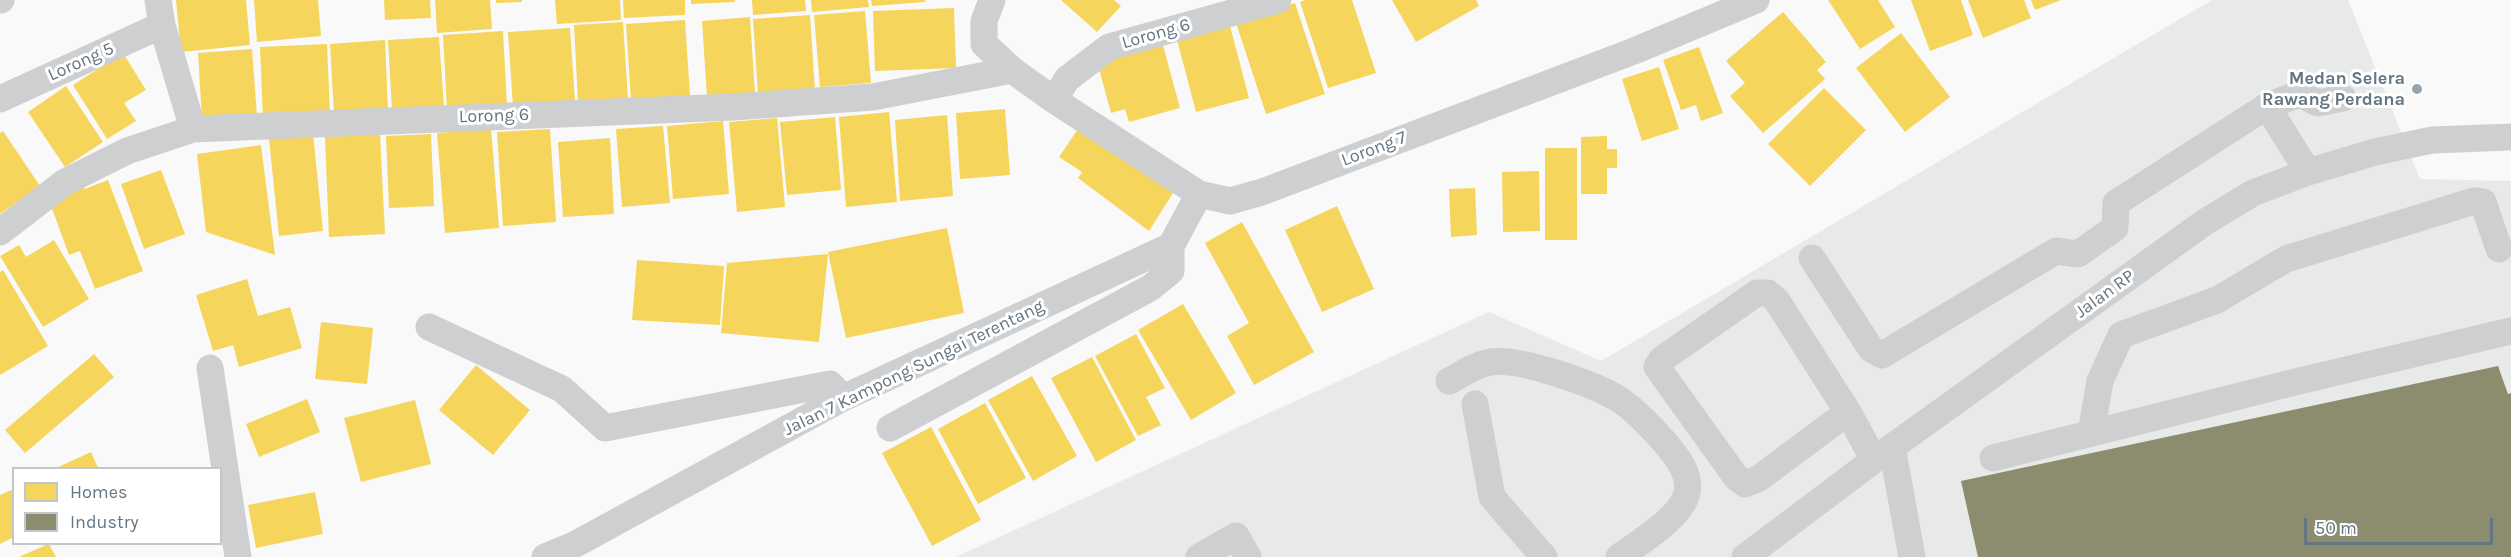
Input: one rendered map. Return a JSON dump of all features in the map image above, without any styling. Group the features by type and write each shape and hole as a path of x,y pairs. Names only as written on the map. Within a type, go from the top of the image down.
{"street":[{"name":"Lorong 7","path":"993,0 984,21 984,44 1012,70 1199,194 1230,201 1262,192 1634,51 1756,0"},
{"name":"Lorong 6","path":"1054,100 1067,79 1109,47 1278,0"},
{"path":"160,13 193,129"},
{"name":"Lorong 5","path":"0,99 160,13"},
{"name":"Lorong 6","path":"0,232 65,182 126,151 193,129 733,107 873,98 1012,70"},
{"path":"1812,258 1871,349 1882,355 1895,350 2056,251 2078,254 2115,228 2116,203 2267,106 2299,93 2318,104 2343,98"},
{"path":"2267,106 2308,172"},
{"name":"Jalan RP","path":"1745,557 1883,453 2205,222 2253,193 2308,172 2375,152 2432,140 2511,137"},
{"path":"890,428 1150,288 1171,271 1171,246 1199,194"},
{"path":"2091,434 2100,381 2121,335 2217,300 2286,259 2474,201 2483,202 2488,210 2499,249"},
{"name":"Jalan 7 Kampong Sungai Terentang","path":"545,557 574,545 843,398 1171,246"},
{"path":"1848,412 1758,479 1745,484 1736,477 1657,367 1662,359 1757,293 1768,293 1777,301 1848,412 1883,453 1912,557"},
{"path":"429,327 562,389 605,428 830,384 843,398"},
{"path":"1994,458 2295,381 2511,331"},
{"path":"1449,381 1474,367 1491,362 1534,366 1610,395 1621,401 1638,417 1674,455 1684,468 1689,482 1686,496 1677,510 1619,557"},
{"path":"210,368 238,557"},
{"path":"1475,404 1492,496 1544,557"},
{"path":"1199,557 1236,536 1248,557"}],"shaded area":[{"path":"2212,0 2348,0 2420,179 2511,181 2511,557 956,557 1489,312 1601,361"}],"building: Homes":[{"path":"176,0 246,0 250,45 181,52"},
{"path":"254,0 318,0 321,36 257,42"},
{"path":"384,0 430,0 431,18 385,20"},
{"path":"435,0 490,0 492,29 437,33"},
{"path":"496,0 522,0 522,2 496,3"},
{"path":"555,0 620,0 621,20 557,24"},
{"path":"623,0 685,0 685,15 624,18"},
{"path":"691,0 735,0 735,2 691,4"},
{"path":"752,0 805,0 806,11 753,15"},
{"path":"811,0 868,0 869,7 812,12"},
{"path":"871,0 925,0 925,2 872,6"},
{"path":"1061,0 1114,0 1121,6 1097,32"},
{"path":"1305,0 1352,0 1376,73 1328,88 1300,2"},
{"path":"1392,0 1476,0 1479,6 1416,42"},
{"path":"1828,0 1878,0 1895,27 1860,49"},
{"path":"1911,0 1961,0 1973,35 1930,51"},
{"path":"1968,0 2024,0 2031,18 1983,38"},
{"path":"2031,0 2061,0 2035,10"},
{"path":"1295,3 1325,94 1266,114 1236,23"},
{"path":"954,8 956,68 875,71 873,11"},
{"path":"865,11 871,83 820,87 814,15"},
{"path":"1783,12 1826,62 1817,70 1825,79 1763,133 1730,96 1745,83 1726,61"},
{"path":"810,15 815,91 758,95 753,19"},
{"path":"750,17 755,93 707,97 702,21"},
{"path":"685,20 690,96 631,100 626,24"},
{"path":"623,22 628,99 578,102 574,25"},
{"path":"1229,22 1249,98 1196,112 1176,36"},
{"path":"570,28 575,101 513,106 508,32"},
{"path":"503,31 507,106 447,110 443,35"},
{"path":"1901,33 1950,97 1905,132 1856,68"},
{"path":"439,37 444,107 392,110 388,40"},
{"path":"1161,38 1180,108 1129,122 1125,109 1111,113 1098,65 1110,53"},
{"path":"385,40 388,112 334,115 330,44"},
{"path":"327,44 330,115 263,118 260,47"},
{"path":"1699,47 1723,113 1701,121 1696,105 1681,110 1663,60"},
{"path":"252,49 257,116 202,120 198,53"},
{"path":"123,53 146,90 124,103 136,121 107,139 73,85"},
{"path":"1659,67 1679,129 1642,141 1622,79"},
{"path":"66,86 103,142 65,167 28,112"},
{"path":"1824,88 1866,130 1810,186 1768,144"},
{"path":"1005,109 1010,175 960,179 956,113"},
{"path":"889,112 897,202 846,207 839,117"},
{"path":"947,115 953,196 900,201 895,120"},
{"path":"835,117 841,190 787,195 780,122"},
{"path":"777,118 785,207 737,212 729,122"},
{"path":"723,121 729,194 673,199 667,126"},
{"path":"663,126 670,203 622,207 616,129"},
{"path":"491,128 499,228 445,233 437,133"},
{"path":"550,129 556,222 503,226 497,132"},
{"path":"1078,129 1175,190 1149,231 1078,178 1082,172 1059,157"},
{"path":"3,131 40,186 0,214 0,133"},
{"path":"313,134 323,231 279,236 269,139"},
{"path":"380,134 385,234 329,237 325,137"},
{"path":"431,134 434,206 389,208 386,136"},
{"path":"1607,136 1607,149 1617,149 1617,168 1607,168 1607,194 1581,194 1581,137"},
{"path":"610,138 614,214 563,217 558,142"},
{"path":"261,145 275,255 206,232 197,154"},
{"path":"1545,148 1577,148 1577,240 1545,240"},
{"path":"161,170 185,234 144,249 121,184"},
{"path":"1539,171 1540,231 1503,232 1502,172"},
{"path":"108,180 143,271 95,289 80,251 69,255 50,203 82,181 85,189"},
{"path":"1475,188 1477,235 1451,237 1449,189"},
{"path":"1337,206 1374,289 1322,312 1285,230"},
{"path":"1242,222 1314,352 1254,385 1227,336 1249,323 1205,243"},
{"path":"947,228 964,313 846,338 828,252"},
{"path":"54,240 89,299 43,327 0,256 19,245 26,257"},
{"path":"828,254 819,342 721,333 727,263"},
{"path":"637,260 724,266 720,325 632,320"},
{"path":"3,270 48,346 0,375 0,272"},
{"path":"247,279 258,316 290,307 302,348 239,367 233,345 213,351 196,295"},
{"path":"1183,304 1236,393 1191,420 1138,330"},
{"path":"321,322 373,328 367,384 315,379"},
{"path":"1136,334 1165,388 1146,397 1161,425 1138,436 1095,356"},
{"path":"94,354 114,377 25,453 5,430"},
{"path":"1092,357 1136,440 1096,462 1051,378"},
{"path":"476,365 530,410 493,455 439,410"},
{"path":"1032,376 1077,456 1033,481 988,400"},
{"path":"307,399 320,432 259,457 246,424"},
{"path":"415,400 431,464 361,482 344,418"},
{"path":"985,403 1026,478 978,504 938,429"},
{"path":"931,427 981,520 932,546 882,453"},
{"path":"91,452 98,467 58,467"},
{"path":"12,490 12,538 0,544 0,495"},
{"path":"315,492 323,534 256,548 248,505"},
{"path":"50,545 56,557 19,557"}],"building: Industry":[{"path":"2498,366 2508,394 2511,393 2511,557 1978,557 1961,481"}],"place":[{"name":"Medan Selera Rawang Perdana","path":"2417,89"}]}
